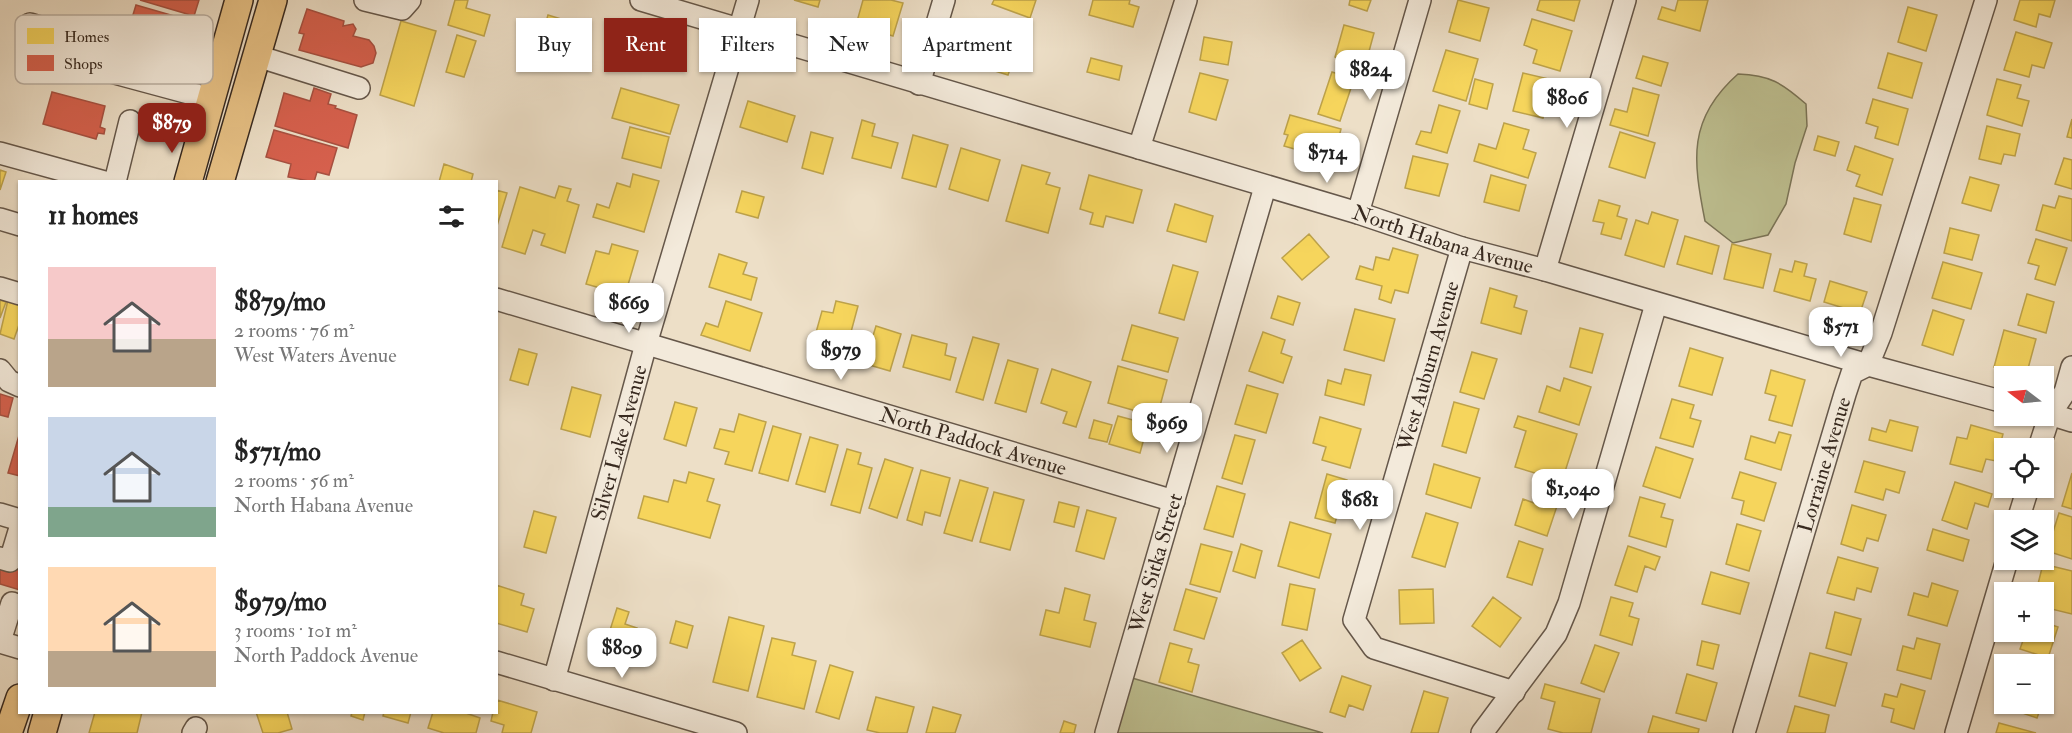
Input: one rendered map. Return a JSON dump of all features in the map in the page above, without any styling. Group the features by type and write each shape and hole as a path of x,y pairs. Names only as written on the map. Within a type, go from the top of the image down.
{"main road":[{"path":"189,180 239,0"},
{"path":"221,180 273,0"},
{"path":"8,733 18,704"},
{"path":"42,733 47,714"}],"street":[{"path":"365,0 402,9 410,0"},
{"name":"North Habana Avenue","path":"641,0 699,18"},
{"name":"Silver Lake Avenue","path":"743,18 748,0"},
{"path":"919,84 944,0"},
{"path":"1139,148 1186,0"},
{"path":"1358,213 1420,0"},
{"path":"1545,270 1625,0"},
{"name":"Lorraine Avenue","path":"1744,733 1845,394 1852,374 1868,365 1881,333 1986,0"},
{"name":"North Habana Avenue","path":"796,48 1358,213 1462,248 1994,399"},
{"path":"257,56 358,88"},
{"name":"Silver Lake Avenue","path":"554,680 646,344 728,72"},
{"path":"155,84 211,99"},
{"path":"115,180 130,121"},
{"path":"0,153 98,180"},
{"name":"West Sitka Street","path":"1106,733 1265,187"},
{"path":"0,219 18,224"},
{"name":"West Auburn Avenue","path":"1462,248 1354,620 1374,648 1514,692"},
{"path":"0,288 18,293"},
{"name":"North Paddock Avenue","path":"498,300 1174,501"},
{"path":"1482,733 1556,634 1569,603 1656,304"},
{"path":"2054,404 2065,392 2072,367"},
{"path":"0,370 9,381 18,385"},
{"path":"2054,415 2072,421"},
{"path":"0,514 18,519"},
{"path":"0,558 10,561 18,535"},
{"path":"1956,733 2004,570"},
{"path":"10,603 0,641 18,647"},
{"path":"498,663 736,733"}],"green space":[{"path":"1738,74 1767,78 1790,91 1806,104 1807,126 1795,163 1786,204 1768,235 1733,243 1705,221 1697,160 1702,124 1710,107 1721,91"},
{"path":"1132,678 1323,733 1116,733"}],"building: Homes":[{"path":"455,0 468,0 466,8 490,15 484,36 448,25"},
{"path":"794,0 820,0 818,7"},
{"path":"863,0 891,0 903,3 893,36 890,35 890,18 858,18"},
{"path":"994,0 1036,0 1030,18 992,4"},
{"path":"1093,0 1130,0 1129,4 1139,7 1133,27 1089,15"},
{"path":"1350,0 1371,0 1367,11 1349,5"},
{"path":"1458,0 1489,8 1480,41 1449,32"},
{"path":"1540,0 1580,0 1574,21 1537,10"},
{"path":"1678,0 1708,0 1700,31 1658,19 1662,7 1675,11"},
{"path":"2020,0 2055,0 2050,17 2039,14 2036,27 2014,20"},
{"path":"1908,7 1937,15 1926,51 1898,42"},
{"path":"1532,19 1572,31 1560,71 1533,63 1537,50 1524,45"},
{"path":"401,21 436,31 414,106 380,95"},
{"path":"1344,25 1374,33 1365,66 1335,57"},
{"path":"2016,32 2052,43 2044,68 2032,65 2029,77 2004,70"},
{"path":"457,35 476,41 464,77 446,72"},
{"path":"1204,37 1232,42 1228,65 1200,60"},
{"path":"1446,50 1478,59 1466,101 1433,91"},
{"path":"1888,53 1922,63 1912,98 1878,88"},
{"path":"1643,56 1668,63 1661,86 1636,78"},
{"path":"1091,58 1122,66 1119,80 1087,72"},
{"path":"1332,72 1354,79 1340,121 1318,114"},
{"path":"1200,73 1228,80 1216,120 1189,112"},
{"path":"1523,73 1553,80 1543,118 1513,111"},
{"path":"1475,79 1493,84 1487,109 1469,104"},
{"path":"1997,79 2021,85 2017,98 2029,101 2022,126 1987,115"},
{"path":"621,88 679,105 670,134 612,118"},
{"path":"1633,88 1659,95 1648,136 1610,125 1615,109 1627,112"},
{"path":"1873,99 1908,109 1898,145 1875,138 1878,127 1866,123"},
{"path":"748,101 795,116 787,142 740,127"},
{"path":"1439,105 1460,111 1447,153 1416,144 1421,131 1431,133"},
{"path":"1290,115 1341,129 1333,160 1284,146 1288,135 1284,134"},
{"path":"2072,119 2072,138 2067,137"},
{"path":"862,120 875,124 872,136 898,143 891,168 852,158"},
{"path":"1504,123 1529,130 1523,149 1536,153 1528,178 1474,161 1479,144 1496,149"},
{"path":"1987,126 2020,134 2015,156 2004,154 2001,164 1979,159"},
{"path":"630,127 669,137 661,168 622,158"},
{"path":"811,132 833,138 823,174 802,168"},
{"path":"1620,132 1655,143 1645,178 1609,167"},
{"path":"913,135 948,145 936,187 902,178"},
{"path":"1818,136 1839,142 1835,156 1814,150"},
{"path":"1855,146 1893,159 1882,195 1856,186 1860,175 1847,170"},
{"path":"961,148 1000,160 988,201 949,189"},
{"path":"1413,156 1448,164 1439,196 1405,188"},
{"path":"2064,158 2072,160 2072,189 2055,184"},
{"path":"444,164 473,174 472,180 440,180"},
{"path":"1022,165 1050,173 1046,184 1060,188 1048,233 1006,221"},
{"path":"0,170 6,172 0,190"},
{"path":"633,174 659,181 644,232 593,217 597,204 609,208 617,183 630,187"},
{"path":"1089,175 1142,190 1133,223 1106,216 1103,227 1090,224 1093,213 1080,209"},
{"path":"1491,175 1526,185 1519,211 1484,202"},
{"path":"1970,177 1999,185 1991,211 1962,203"},
{"path":"559,186 571,189 567,201 579,205 565,253 541,245 545,234 533,230 525,254 502,247 520,187 555,198"},
{"path":"498,191 507,193 498,222"},
{"path":"742,191 764,197 758,218 736,212"},
{"path":"2059,196 2072,199 2072,241 2036,230 2043,205 2055,208"},
{"path":"1854,198 1881,205 1871,242 1844,234"},
{"path":"1599,200 1620,206 1617,216 1627,219 1621,239 1601,234 1604,223 1593,221"},
{"path":"1175,204 1213,216 1206,242 1167,231"},
{"path":"1652,212 1678,220 1664,267 1625,255 1636,220 1648,224"},
{"path":"1950,228 1979,235 1972,260 1944,253"},
{"path":"1309,234 1329,257 1302,280 1282,258"},
{"path":"1685,236 1719,246 1712,274 1677,264"},
{"path":"2036,239 2067,248 2055,285 2035,279 2039,266 2028,263"},
{"path":"612,244 638,251 625,295 586,284 596,251 609,254"},
{"path":"1732,244 1771,254 1763,288 1724,279"},
{"path":"1393,248 1418,255 1408,293 1395,290 1391,303 1379,299 1382,286 1356,279 1360,266 1373,270 1376,257 1389,260"},
{"path":"719,254 747,263 743,274 757,278 751,300 709,287"},
{"path":"1795,261 1807,264 1804,276 1816,279 1810,301 1774,291 1780,269 1792,272"},
{"path":"1943,262 1982,273 1971,309 1932,298"},
{"path":"1173,265 1198,272 1184,320 1159,313"},
{"path":"1830,281 1867,292 1860,313 1824,302"},
{"path":"1490,288 1517,296 1514,307 1527,311 1521,334 1481,323"},
{"path":"2027,294 2054,302 2046,333 2018,325"},
{"path":"1278,296 1300,303 1293,325 1271,318"},
{"path":"0,300 6,302 0,318"},
{"path":"8,300 18,303 18,328 14,339 0,334"},
{"path":"726,301 762,313 750,351 701,335 706,323 718,327"},
{"path":"836,301 858,306 844,358 822,352 826,339 815,336 822,311 833,313"},
{"path":"1355,309 1395,319 1384,361 1344,350"},
{"path":"1933,310 1964,320 1953,355 1922,345"},
{"path":"1132,325 1178,338 1168,372 1122,360"},
{"path":"876,326 901,334 890,371 852,360 859,335 872,339"},
{"path":"1580,328 1603,334 1592,373 1570,367"},
{"path":"2004,330 2036,339 2029,366 1994,366"},
{"path":"1263,332 1285,340 1281,353 1292,357 1283,383 1249,371"},
{"path":"912,335 947,344 945,355 956,358 950,380 903,367"},
{"path":"973,337 999,344 983,400 956,392"},
{"path":"1690,348 1723,358 1712,395 1679,386"},
{"path":"519,349 537,354 528,385 510,380"},
{"path":"1472,352 1497,359 1484,399 1460,392"},
{"path":"1008,360 1038,369 1026,412 995,403"},
{"path":"1118,366 1167,380 1157,417 1108,403"},
{"path":"1052,369 1091,382 1076,427 1063,423 1067,412 1041,403"},
{"path":"1345,369 1371,375 1364,405 1325,395 1328,380 1341,384"},
{"path":"1771,370 1805,380 1792,426 1769,420 1776,396 1765,393"},
{"path":"1564,378 1591,387 1579,425 1539,412 1547,386 1560,391"},
{"path":"1247,385 1278,394 1266,433 1235,424"},
{"path":"572,387 601,395 590,437 561,429"},
{"path":"1672,399 1694,405 1690,418 1701,421 1693,447 1660,438"},
{"path":"675,402 697,408 686,446 664,439"},
{"path":"1454,402 1479,409 1466,453 1442,446"},
{"path":"739,414 766,422 752,471 725,464 729,452 714,448 720,429 734,432"},
{"path":"1118,416 1148,424 1140,453 1109,444"},
{"path":"1518,416 1577,434 1562,481 1515,467 1526,431 1514,427"},
{"path":"1320,417 1361,429 1350,468 1322,460 1326,447 1313,443"},
{"path":"1094,420 1112,425 1107,442 1089,438"},
{"path":"1890,420 1918,427 1912,451 1869,440 1872,428 1886,432"},
{"path":"1971,425 2003,434 2002,438 1994,438 1994,461 1986,459 1982,472 1950,464 1957,437 1967,439"},
{"path":"773,426 801,434 788,481 759,473"},
{"path":"1779,432 1791,435 1781,470 1745,459 1751,436 1775,443"},
{"path":"1235,435 1255,440 1242,484 1222,478"},
{"path":"810,437 838,445 825,492 796,484"},
{"path":"1656,447 1693,459 1680,498 1643,486"},
{"path":"847,449 861,453 858,464 872,468 860,513 831,505"},
{"path":"885,459 913,468 897,518 869,508"},
{"path":"1864,461 1905,472 1899,493 1886,489 1883,500 1855,492"},
{"path":"1434,464 1480,478 1471,508 1426,494"},
{"path":"921,470 950,478 940,516 925,512 922,525 907,520"},
{"path":"689,472 714,479 707,501 720,505 710,538 638,518 644,496 668,502 674,480 686,483"},
{"path":"1740,472 1776,483 1764,521 1741,514 1744,501 1732,498"},
{"path":"2072,473 2072,509 2062,506"},
{"path":"1327,474 1347,480 1335,523 1315,518"},
{"path":"960,480 988,488 972,541 944,533"},
{"path":"1955,482 1992,494 1988,507 1975,503 1967,529 1942,520"},
{"path":"1217,486 1245,494 1233,537 1204,529"},
{"path":"1538,489 1560,497 1547,536 1515,525 1523,499 1534,503"},
{"path":"994,492 1024,500 1010,550 980,542"},
{"path":"1640,497 1665,504 1661,517 1673,520 1666,547 1629,536"},
{"path":"1059,502 1079,507 1074,527 1054,522"},
{"path":"1852,505 1886,515 1878,541 1867,538 1863,551 1841,544"},
{"path":"1087,510 1116,518 1104,559 1076,551"},
{"path":"534,511 556,517 546,553 524,547"},
{"path":"1426,513 1458,523 1445,567 1412,557"},
{"path":"2059,513 2072,517 2072,559 2054,553 2054,529"},
{"path":"1290,522 1331,534 1319,578 1278,566"},
{"path":"1737,524 1761,531 1749,571 1726,564"},
{"path":"1933,529 1969,540 1963,561 1927,550"},
{"path":"1519,541 1543,549 1532,585 1507,577"},
{"path":"1201,544 1232,552 1220,592 1190,584"},
{"path":"1241,544 1262,551 1255,578 1233,571"},
{"path":"1628,546 1660,557 1655,570 1645,566 1637,592 1615,585"},
{"path":"1838,557 1878,568 1871,592 1857,588 1854,600 1827,593"},
{"path":"2054,567 2072,571 2072,614 2054,610 2054,582 2038,582 2042,570 2054,570"},
{"path":"1711,572 1749,583 1740,614 1702,604"},
{"path":"1932,583 1958,591 1947,626 1908,615 1914,593 1928,597"},
{"path":"1290,584 1315,589 1307,630 1282,625"},
{"path":"498,586 524,594 521,605 534,609 527,632 498,624"},
{"path":"1065,588 1090,595 1084,620 1096,623 1090,647 1040,635 1046,610 1059,613"},
{"path":"1186,589 1217,598 1204,639 1174,630"},
{"path":"1433,589 1434,623 1400,624 1399,590"},
{"path":"1493,597 1521,618 1500,647 1472,626"},
{"path":"1611,597 1633,603 1629,616 1639,619 1632,645 1600,635"},
{"path":"617,608 629,612 625,624 637,628 629,654 605,646"},
{"path":"1835,612 1861,619 1851,655 1826,648"},
{"path":"729,617 764,626 748,691 713,682"},
{"path":"676,621 693,626 687,648 670,643"},
{"path":"2054,626 2058,627 2054,639"},
{"path":"772,638 795,643 792,655 816,661 804,709 757,697"},
{"path":"1917,638 1940,644 1931,679 1897,670 1903,646 1914,649"},
{"path":"1302,640 1321,668 1300,681 1282,653"},
{"path":"1702,641 1719,645 1713,669 1697,665"},
{"path":"2022,642 2053,642 2049,654 2036,654 2020,649"},
{"path":"1170,643 1192,649 1188,662 1199,665 1192,692 1159,682"},
{"path":"1595,645 1619,653 1604,692 1581,683"},
{"path":"1810,653 1847,663 1835,706 1799,696"},
{"path":"830,665 853,672 839,719 816,712"},
{"path":"1687,674 1717,683 1706,721 1676,713"},
{"path":"1342,676 1371,686 1363,710 1349,705 1345,717 1330,712"},
{"path":"1545,684 1600,699 1591,733 1563,733 1548,729 1555,702 1541,698"},
{"path":"1901,684 1925,691 1914,729 1891,722 1894,709 1882,706 1885,694 1897,697"},
{"path":"1424,691 1448,698 1438,733 1411,733"},
{"path":"876,697 914,707 907,733 880,733 867,730"},
{"path":"498,700 537,712 531,733 502,733 504,725 491,721 493,714 498,714"},
{"path":"1795,706 1829,715 1825,733 1787,733"},
{"path":"933,707 961,715 955,733 926,733"},
{"path":"94,714 142,714 137,733 89,733"},
{"path":"257,714 288,714 292,729 278,733 263,733"},
{"path":"352,714 364,714 363,720 351,716"},
{"path":"384,714 410,714 408,723 383,716"},
{"path":"432,714 469,714 480,718 476,733 444,733 428,728"},
{"path":"2025,714 2038,714 2037,718"},
{"path":"1653,716 1699,729 1698,733 1648,733"},
{"path":"1064,721 1076,725 1074,733 1060,733"},
{"path":"1999,723 2036,733 1996,733"}],"building: Shops":[{"path":"140,0 199,0 194,15"},
{"path":"136,5 171,15 133,15"},
{"path":"307,9 344,21 343,26 353,24 356,29 353,36 369,40 374,46 376,53 373,63 361,67 299,50 304,34 299,33"},
{"path":"314,88 331,94 328,104 357,115 348,148 275,126 284,93 310,101"},
{"path":"52,92 105,106 100,127 105,129 104,134 98,133 96,139 43,124"},
{"path":"274,130 337,148 329,175 317,172 315,180 288,177 291,164 266,157"},
{"path":"0,394 13,398 8,417 0,415"},
{"path":"18,439 18,476 8,473"},
{"path":"0,564 18,568 18,589 0,584"}]}
